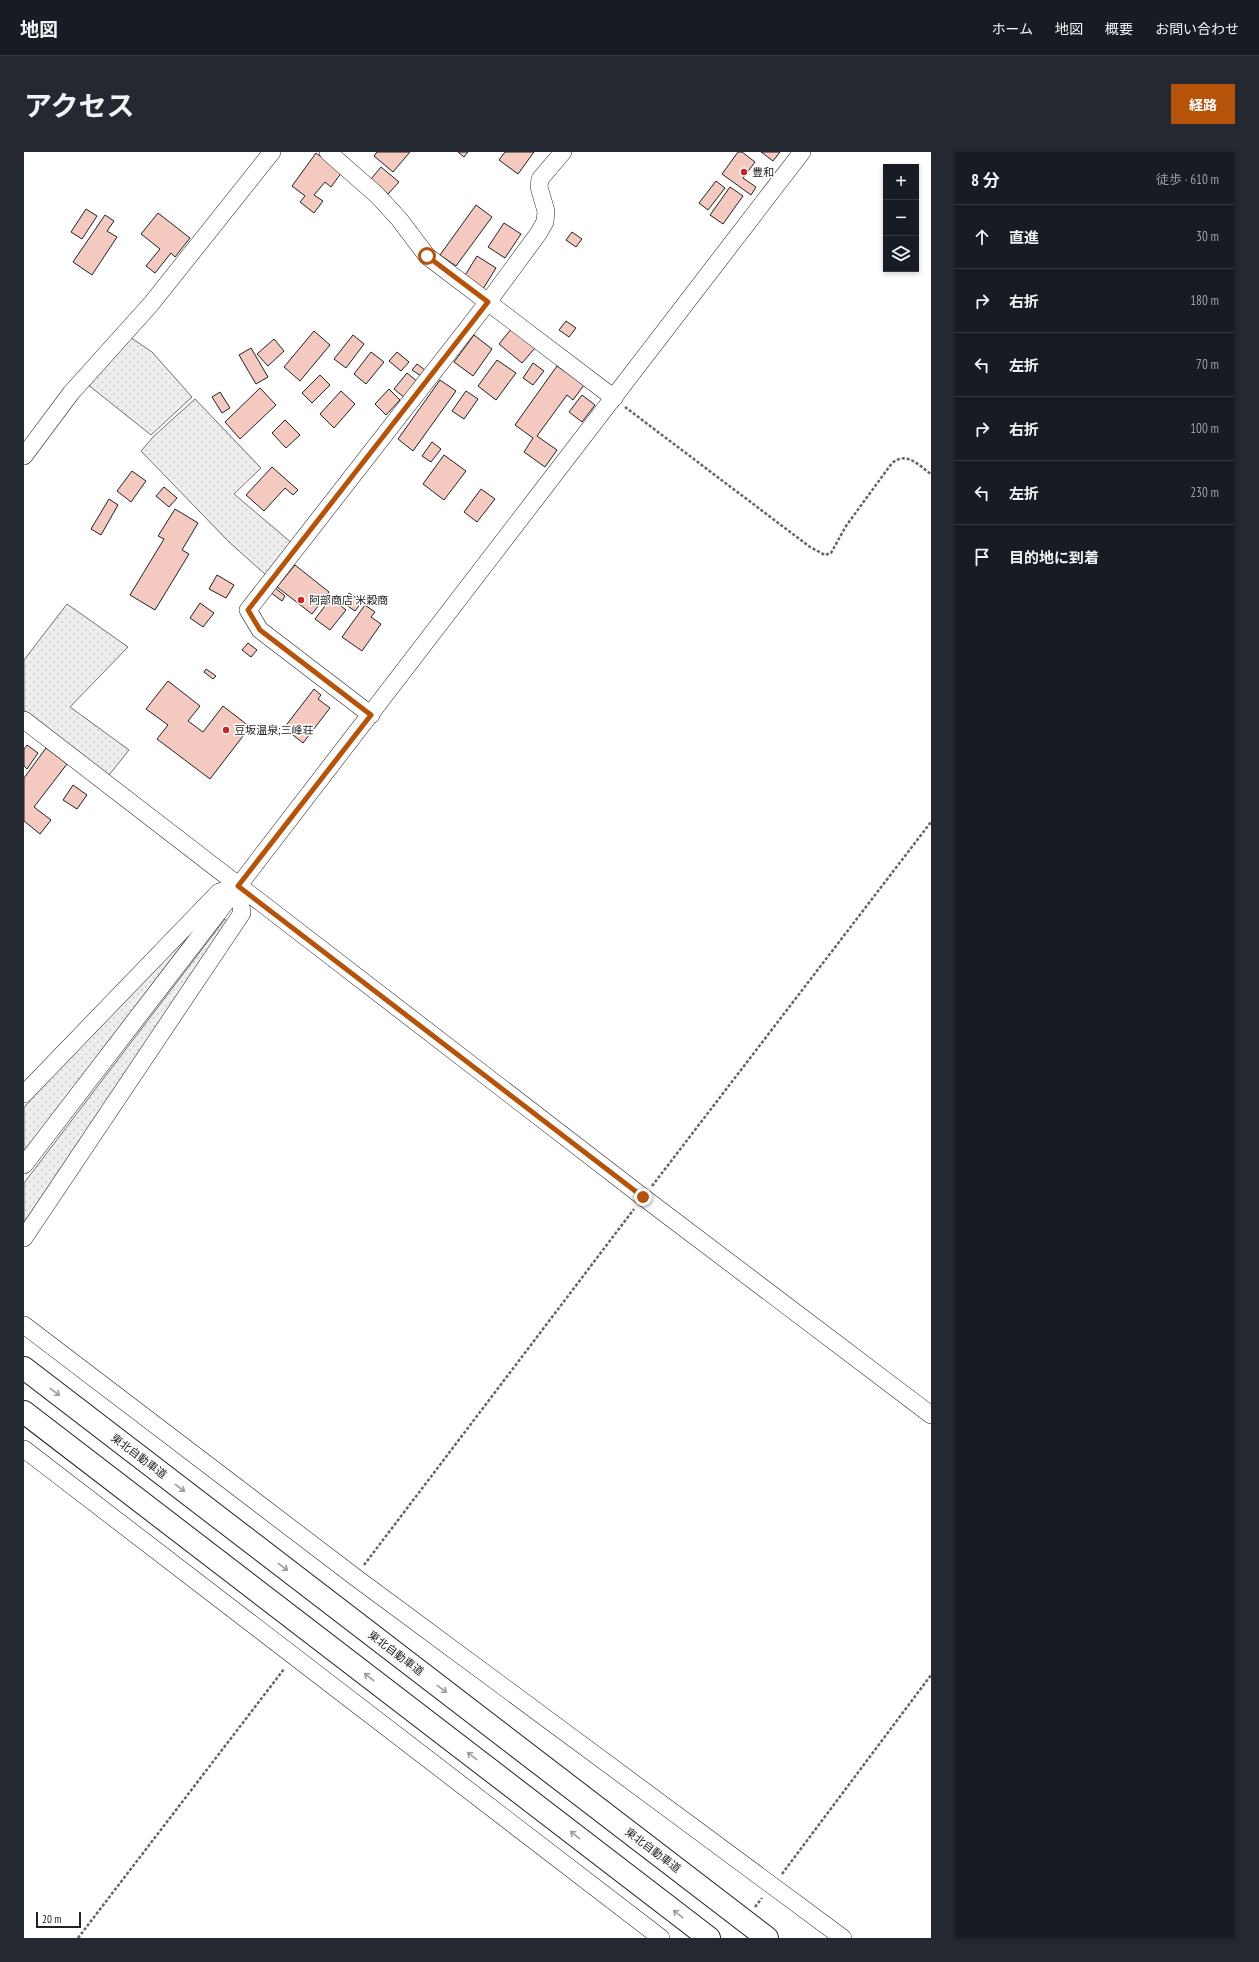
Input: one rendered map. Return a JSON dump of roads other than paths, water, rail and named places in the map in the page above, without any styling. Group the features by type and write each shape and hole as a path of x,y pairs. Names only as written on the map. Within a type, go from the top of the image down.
{"highway":[{"name":"東北自動車道","path":"24,1368 767,1938"},
{"path":"24,1412 709,1938"}],"street":[{"path":"24,456 71,393 151,304 272,152"},
{"path":"328,152 378,195 399,219 427,256 614,398"},
{"path":"371,715 260,630 248,610 488,302 545,222 546,211 539,186 540,179 563,152"},
{"path":"24,1165 802,152"},
{"path":"24,720 643,1197 931,1415"},
{"path":"24,1094 219,892 238,886"},
{"path":"24,1238 242,913 238,886"},
{"path":"24,1325 355,1577 774,1885 843,1938"},
{"path":"24,1449 661,1938"}],"place":[{"name":"豊和","path":"744,172"},
{"name":"阿部商店 米穀商","path":"301,600"},
{"name":"豆坂温泉;三峰荘","path":"226,730"}]}
